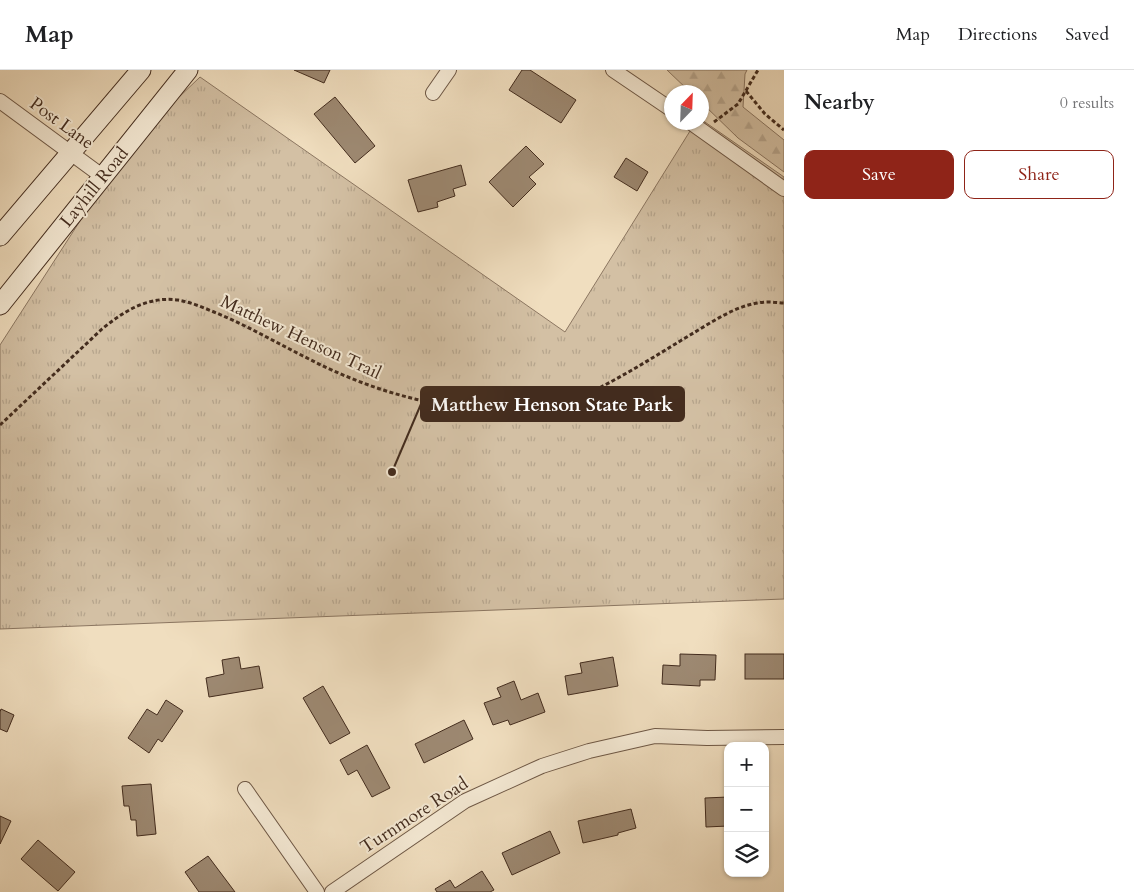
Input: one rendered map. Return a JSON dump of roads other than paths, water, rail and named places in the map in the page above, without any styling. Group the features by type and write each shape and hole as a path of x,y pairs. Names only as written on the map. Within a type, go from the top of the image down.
{"main road":[{"path":"0,236 141,70"},
{"name":"Layhill Road","path":"0,305 188,70"}],"street":[{"path":"433,93 449,70"},
{"path":"613,70 664,105"},
{"name":"Post Lane","path":"0,101 102,176"},
{"path":"702,130 784,189"},
{"name":"Turnmore Road","path":"332,892 465,801 542,766 589,751 656,736 707,738 784,737"},
{"path":"245,789 317,892"}],"place":[{"name":"Matthew Henson State Park","path":"392,472"}]}
